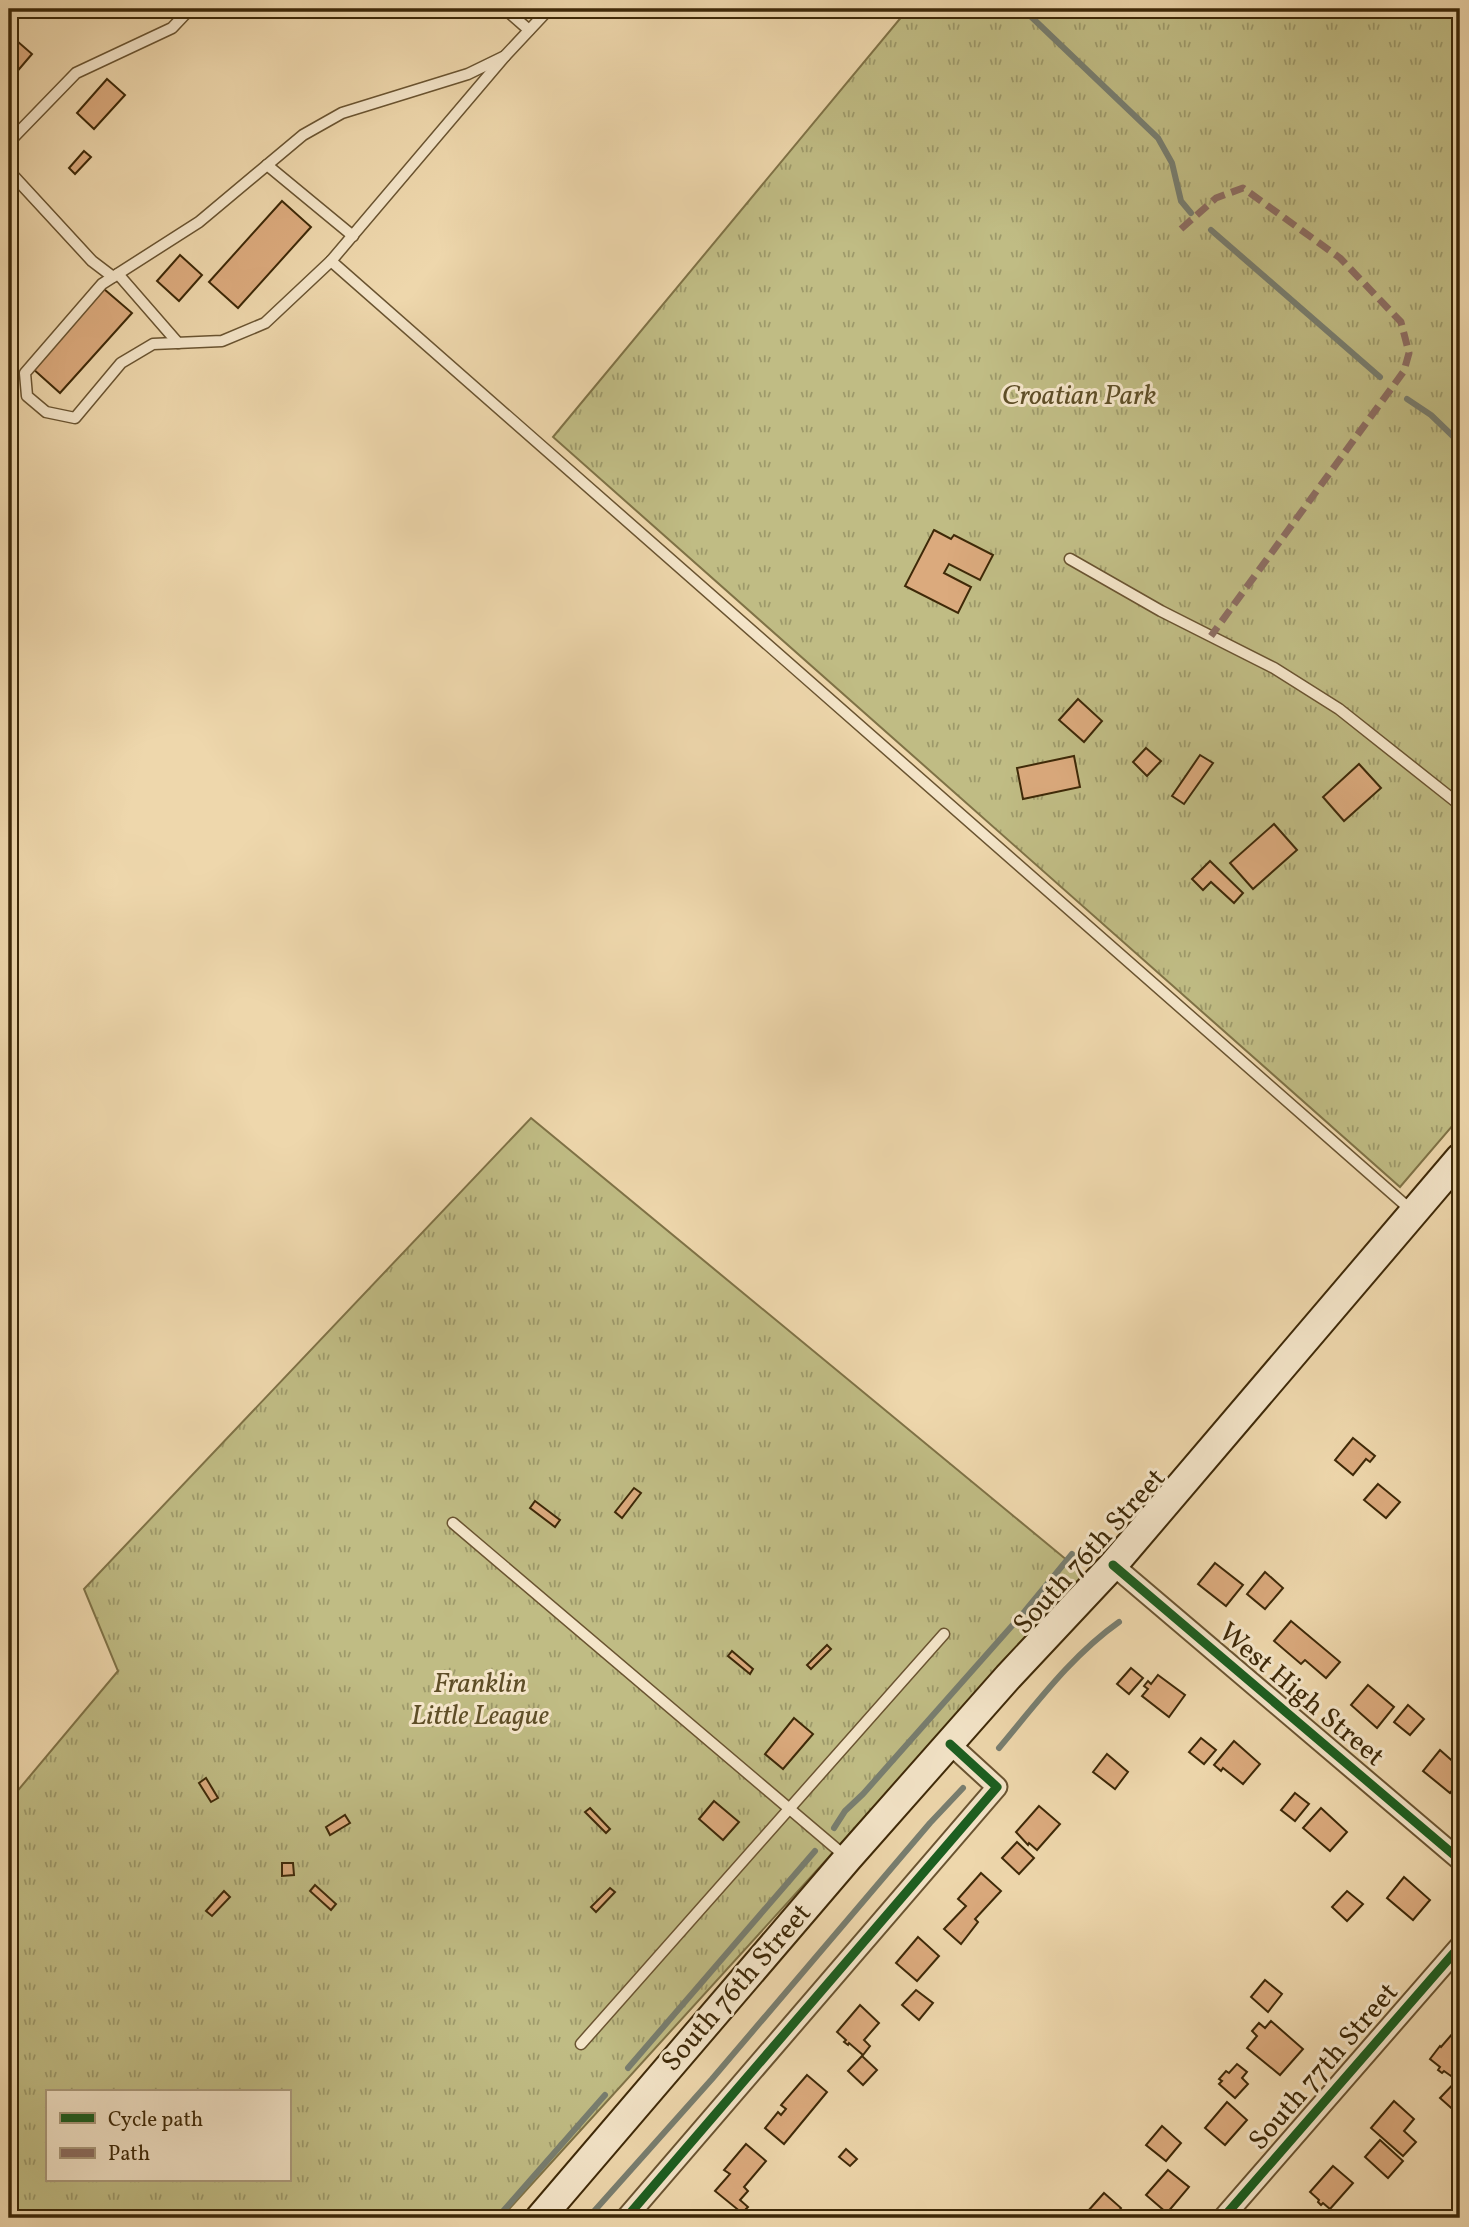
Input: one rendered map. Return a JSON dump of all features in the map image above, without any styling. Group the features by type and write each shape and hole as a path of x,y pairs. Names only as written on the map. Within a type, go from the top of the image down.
{"main road":[{"name":"South 76th Street","path":"540,2218 848,1858 1008,1677 1113,1565 1460,1158"}],"street":[{"name":"West High Street","path":"1113,1565 1460,1860"},
{"path":"626,2218 997,1787 950,1744"},
{"name":"South 77th Street","path":"1223,2218 1460,1946"}],"lane":[{"path":"9,148 10,141 76,73 173,28 190,9"},
{"path":"506,9 529,30"},
{"path":"505,56 468,74 342,113 303,135 199,222 102,284 24,373 27,396 46,412 75,418 121,363 153,344 222,341 265,323 331,261 505,56 549,9"},
{"path":"267,165 352,236"},
{"path":"9,171 92,261 116,276 178,343"},
{"path":"331,261 1414,1213"},
{"path":"1070,559 1161,611 1274,668 1339,709 1460,805"},
{"path":"453,1523 848,1858"},
{"path":"581,2045 944,1634"}],"green space":[{"name":"Croatian Park","path":"908,9 1460,10 1460,1117 1400,1187 553,437"},
{"name":"Franklin Little League","path":"531,1118 1085,1575 501,2218 9,2218 9,1801 118,1671 84,1589"}],"building":[{"path":"9,34 32,54 9,81"},
{"path":"107,79 125,95 94,129 77,113"},
{"path":"84,151 91,157 75,174 69,168"},
{"path":"282,201 311,227 238,308 209,282"},
{"path":"180,255 202,275 179,301 157,281"},
{"path":"104,289 132,313 60,393 32,368"},
{"path":"934,530 951,539 954,535 993,555 980,580 949,564 944,573 971,587 958,613 905,586"},
{"path":"1078,699 1102,721 1084,742 1059,720"},
{"path":"1146,748 1161,761 1147,776 1133,762"},
{"path":"1200,755 1213,763 1184,804 1172,796"},
{"path":"1074,756 1080,787 1023,799 1017,768"},
{"path":"1359,764 1381,788 1344,821 1323,797"},
{"path":"1274,824 1297,850 1253,889 1230,863"},
{"path":"1210,861 1243,893 1234,903 1211,882 1203,890 1192,879"},
{"path":"1353,1438 1375,1456 1370,1462 1366,1459 1353,1475 1335,1460"},
{"path":"1378,1484 1400,1502 1386,1518 1364,1500"},
{"path":"634,1488 641,1493 622,1518 615,1512"},
{"path":"535,1501 560,1520 555,1527 530,1508"},
{"path":"1215,1563 1243,1585 1226,1606 1198,1584"},
{"path":"1265,1572 1283,1588 1265,1609 1247,1594"},
{"path":"1291,1621 1340,1662 1326,1678 1305,1660 1301,1664 1274,1641"},
{"path":"827,1645 831,1649 811,1669 807,1665"},
{"path":"732,1651 753,1669 750,1674 728,1656"},
{"path":"1131,1668 1143,1678 1129,1694 1117,1684"},
{"path":"1158,1675 1185,1695 1169,1717 1142,1696 1148,1689 1144,1686 1148,1681 1151,1684"},
{"path":"1368,1685 1394,1707 1377,1728 1351,1705"},
{"path":"1408,1705 1424,1719 1410,1735 1394,1722"},
{"path":"794,1718 813,1734 783,1769 765,1754"},
{"path":"1201,1738 1216,1750 1204,1764 1189,1752"},
{"path":"1234,1741 1260,1764 1243,1784 1223,1768 1221,1771 1214,1765"},
{"path":"1440,1750 1457,1765 1460,1761 1460,1781 1450,1793 1423,1771"},
{"path":"1107,1754 1128,1772 1115,1789 1093,1772"},
{"path":"206,1778 218,1798 211,1802 199,1783"},
{"path":"1295,1793 1309,1804 1295,1821 1281,1810"},
{"path":"714,1801 739,1822 723,1840 699,1819"},
{"path":"1039,1806 1060,1824 1037,1850 1016,1832"},
{"path":"590,1808 610,1829 606,1833 585,1812"},
{"path":"1321,1808 1347,1832 1330,1851 1303,1828"},
{"path":"345,1815 350,1823 330,1835 326,1827"},
{"path":"1017,1842 1034,1858 1019,1874 1002,1858"},
{"path":"282,1863 293,1863 294,1875 282,1876"},
{"path":"981,1873 1001,1891 975,1919 978,1922 961,1944 944,1929 966,1906 958,1899"},
{"path":"1404,1877 1430,1900 1413,1920 1387,1898"},
{"path":"315,1885 336,1904 331,1910 310,1891"},
{"path":"610,1888 615,1892 596,1912 591,1907"},
{"path":"224,1891 230,1897 212,1916 206,1911"},
{"path":"1347,1891 1363,1904 1347,1921 1332,1907"},
{"path":"918,1937 939,1956 917,1981 896,1963"},
{"path":"1265,1980 1282,1994 1268,2012 1251,1997"},
{"path":"916,1990 933,2003 919,2020 902,2005"},
{"path":"860,2005 879,2023 864,2040 870,2046 863,2055 844,2042 846,2040 837,2032"},
{"path":"1271,2021 1303,2049 1280,2075 1247,2048 1257,2036 1252,2031 1259,2023 1265,2028"},
{"path":"1453,2033 1460,2039 1460,2065 1451,2076 1438,2070 1440,2067 1430,2059"},
{"path":"862,2056 877,2070 863,2085 848,2071"},
{"path":"1237,2064 1247,2072 1242,2078 1248,2084 1235,2098 1219,2084 1222,2081 1219,2079"},
{"path":"807,2075 827,2092 784,2144 765,2128 778,2112 781,2115 786,2109 781,2105"},
{"path":"1460,2077 1460,2111 1458,2114 1440,2098"},
{"path":"1394,2101 1414,2119 1404,2131 1416,2142 1403,2156 1371,2128"},
{"path":"1227,2102 1247,2120 1225,2145 1205,2128"},
{"path":"1162,2126 1181,2143 1166,2161 1146,2145"},
{"path":"1380,2140 1403,2161 1388,2178 1365,2157"},
{"path":"746,2144 766,2161 744,2187 748,2191 740,2200 748,2207 742,2213 715,2191 730,2174 724,2170"},
{"path":"846,2149 857,2159 850,2166 839,2157"},
{"path":"1333,2166 1353,2183 1330,2209 1323,2203 1321,2205 1310,2192"},
{"path":"1168,2170 1189,2187 1167,2213 1146,2195"},
{"path":"1104,2193 1121,2208 1113,2218 1096,2218 1088,2211"}],"waterway":[{"path":"1023,9 1158,138 1172,163 1181,201 1191,213"},
{"path":"1211,230 1380,377"},
{"path":"1407,399 1431,415 1460,443"},
{"path":"834,1828 845,1811 1025,1611 1072,1554"},
{"path":"999,1748 1070,1665 1119,1622"},
{"path":"588,2218 963,1788"},
{"path":"628,2068 815,1851"},
{"path":"497,2218 605,2095"}],"marked path":[{"path":"1181,229 1216,198 1243,188 1340,258 1401,322 1409,353 1404,371 1211,636"}],"cycle path":[{"path":"1113,1565 1460,1860"},
{"path":"626,2218 997,1787 950,1744"},
{"path":"1223,2218 1460,1946"}]}
